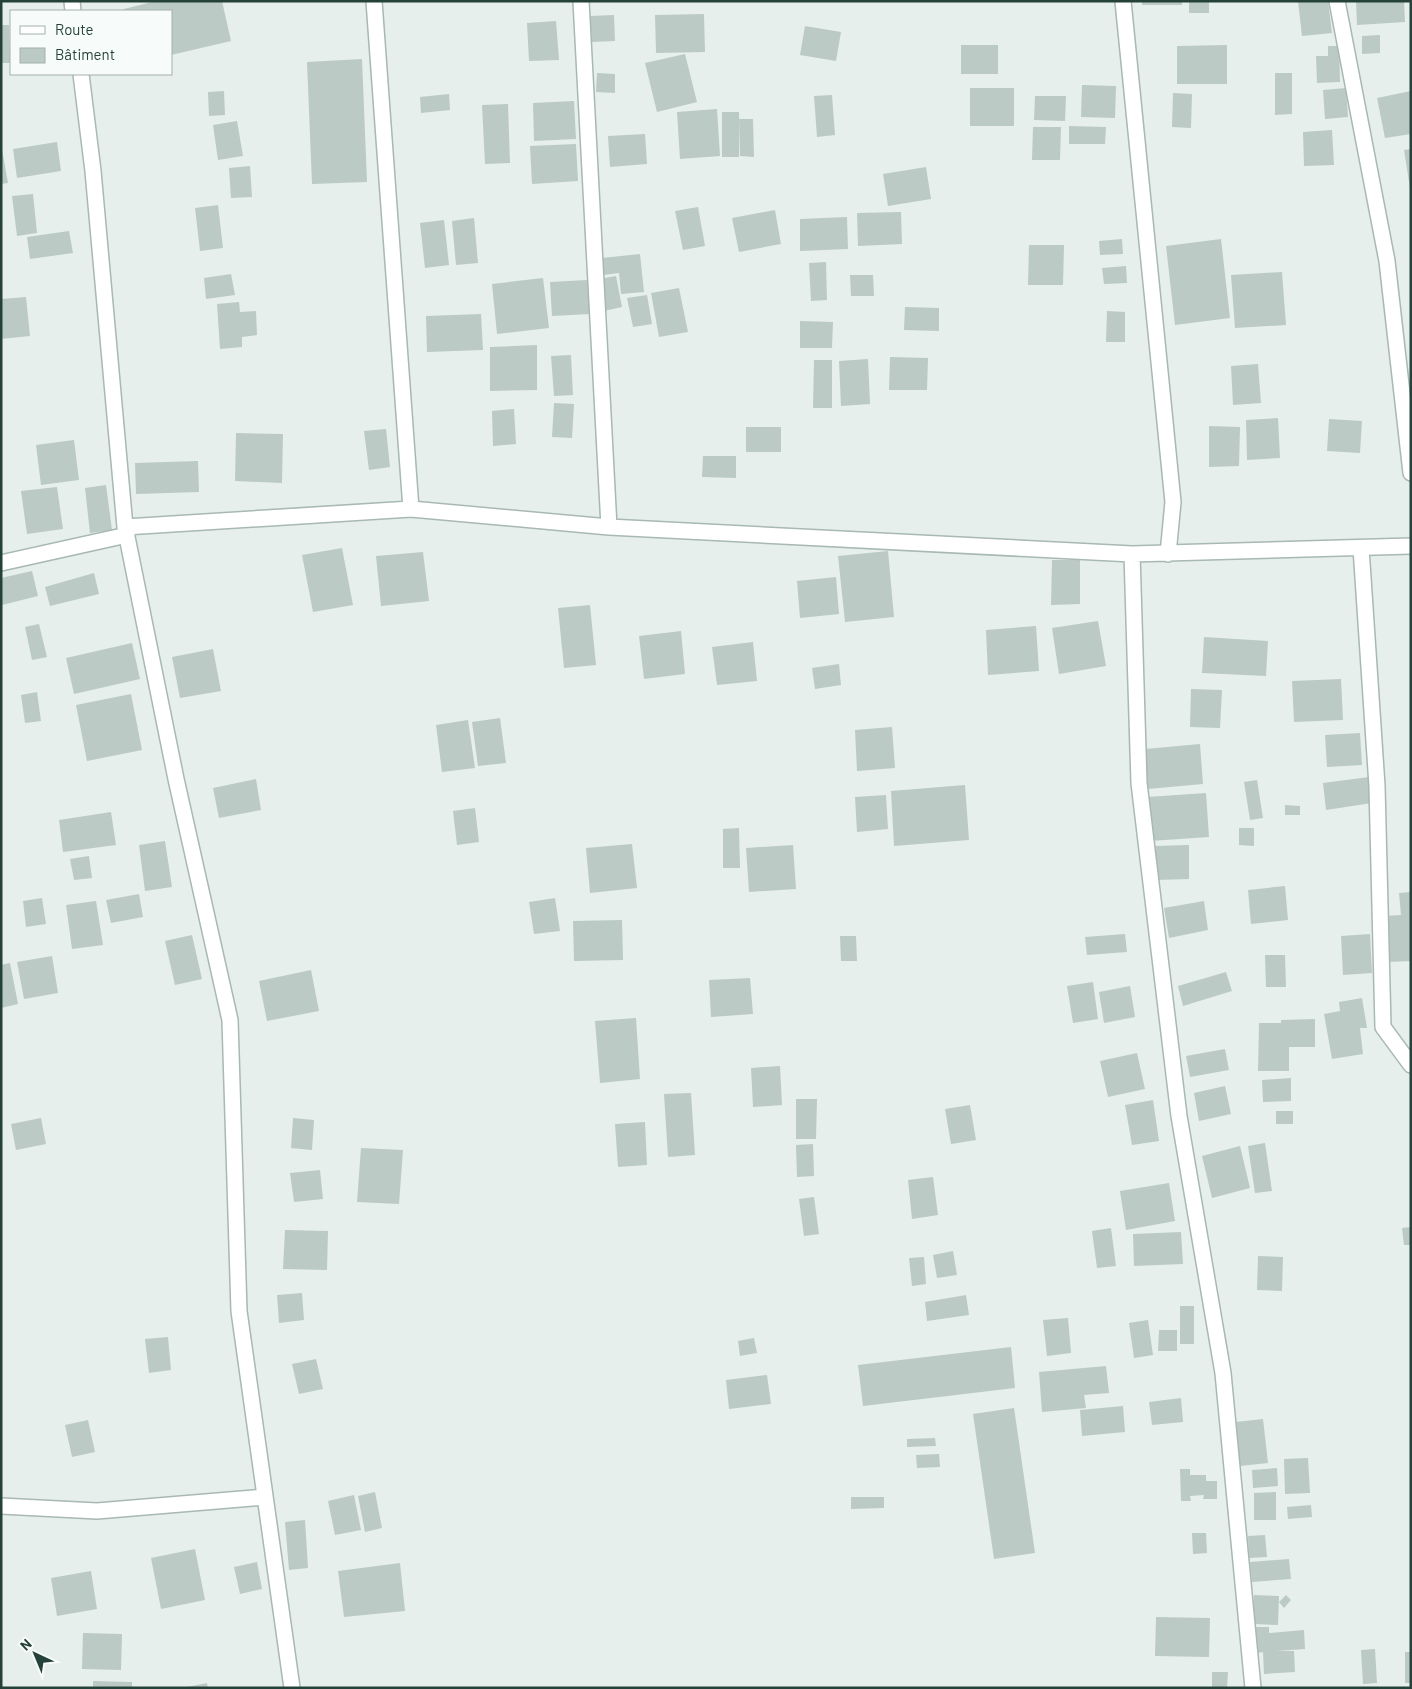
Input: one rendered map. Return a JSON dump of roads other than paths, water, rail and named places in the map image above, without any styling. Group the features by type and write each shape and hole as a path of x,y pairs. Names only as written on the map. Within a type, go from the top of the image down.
{"street":[{"path":"374,1 411,509"},
{"path":"581,1 609,527"},
{"path":"1123,1 1173,502 1168,554"},
{"path":"1337,1 1387,261 1411,473"},
{"path":"81,75 93,171 126,531 176,779 230,1020 238,1311 292,1688"},
{"path":"1,563 126,531 411,509 609,527 1132,554 1411,546"},
{"path":"1361,548 1377,786 1383,1027 1411,1065"},
{"path":"1132,554 1139,783 1178,1116 1223,1373 1253,1688"},
{"path":"1,1506 97,1511 265,1497"}]}
